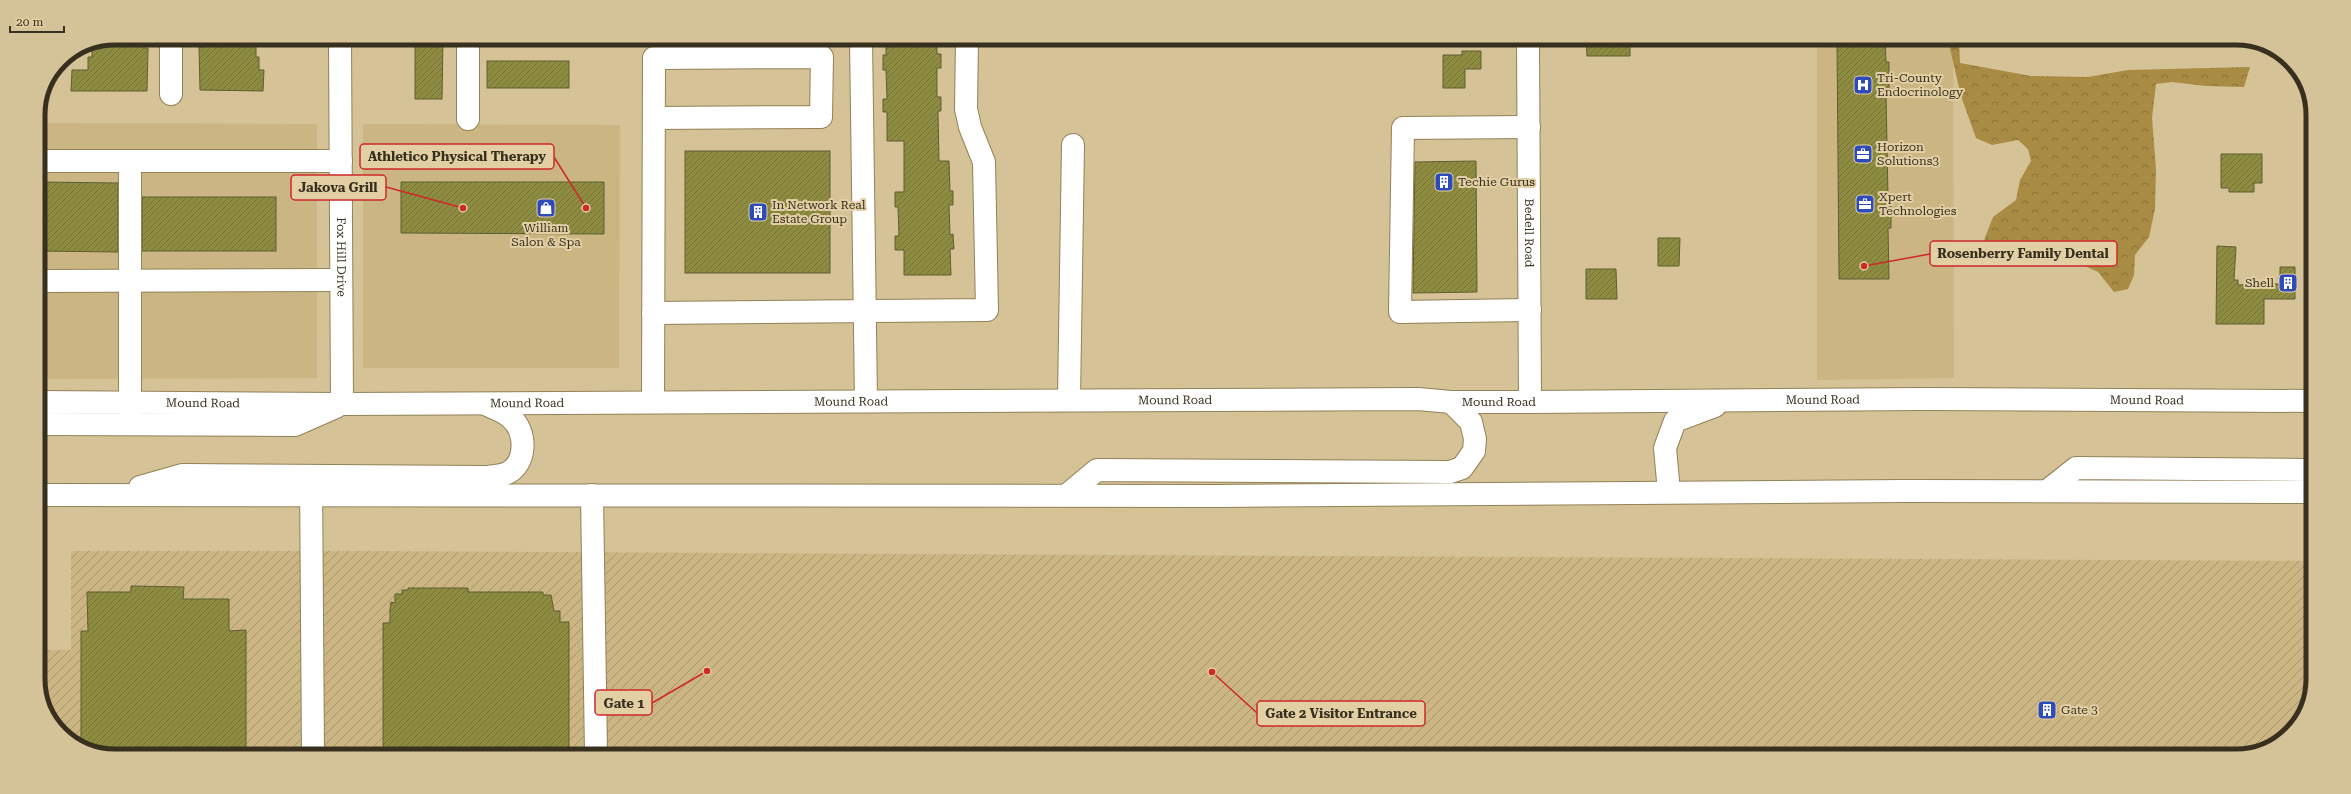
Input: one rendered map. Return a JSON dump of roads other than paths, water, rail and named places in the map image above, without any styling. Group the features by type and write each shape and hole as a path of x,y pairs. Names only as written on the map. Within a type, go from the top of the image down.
{"main road":[{"path":"171,45 171,94"},
{"name":"Fox Hill Drive","path":"340,45 342,404"},
{"path":"468,45 468,119"},
{"path":"861,45 866,401"},
{"path":"653,314 865,313 987,310 984,162 970,127 966,109 967,45"},
{"name":"Bedell Road","path":"1528,45 1530,402"},
{"path":"653,402 654,58 822,57 821,117 654,118"},
{"path":"1529,127 1402,128 1400,312 1530,310"},
{"path":"1069,400 1073,145"},
{"path":"45,161 341,160"},
{"path":"130,161 130,424"},
{"path":"45,281 341,280"},
{"name":"Mound Road","path":"45,402 342,404 481,402 1418,399 1451,402 2306,401"},
{"path":"1669,492 1665,448 1675,421 1729,401"},
{"path":"45,495 109,495 487,477 506,474 515,465 524,448 521,430 510,417 481,402"},
{"path":"1067,494 1097,470 1450,472 1462,468 1474,451 1475,438 1471,422 1451,402"},
{"path":"45,424 295,425 342,404"},
{"path":"2047,490 2076,468 2306,470"},
{"path":"311,485 592,494 1067,494 1217,496 2047,490 2306,492"},
{"path":"311,485 314,749"},
{"path":"592,494 596,749"}],"place":[{"name":"Tri-County Endocrinology","path":"1863,85"},
{"name":"Horizon Solutions3","path":"1863,154"},
{"name":"Techie Gurus","path":"1444,182"},
{"name":"Xpert Technologies","path":"1865,204"},
{"name":"Jakova Grill","path":"463,208"},
{"name":"William Salon & Spa","path":"546,208"},
{"name":"Athletico Physical Therapy","path":"586,208"},
{"name":"In Network Real Estate Group","path":"758,212"},
{"name":"Rosenberry Family Dental","path":"1864,266"},
{"name":"Shell","path":"2288,283"},
{"name":"Gate 1","path":"707,671"},
{"name":"Gate 2 Visitor Entrance","path":"1212,672"},
{"name":"Gate 3","path":"2047,710"}]}
